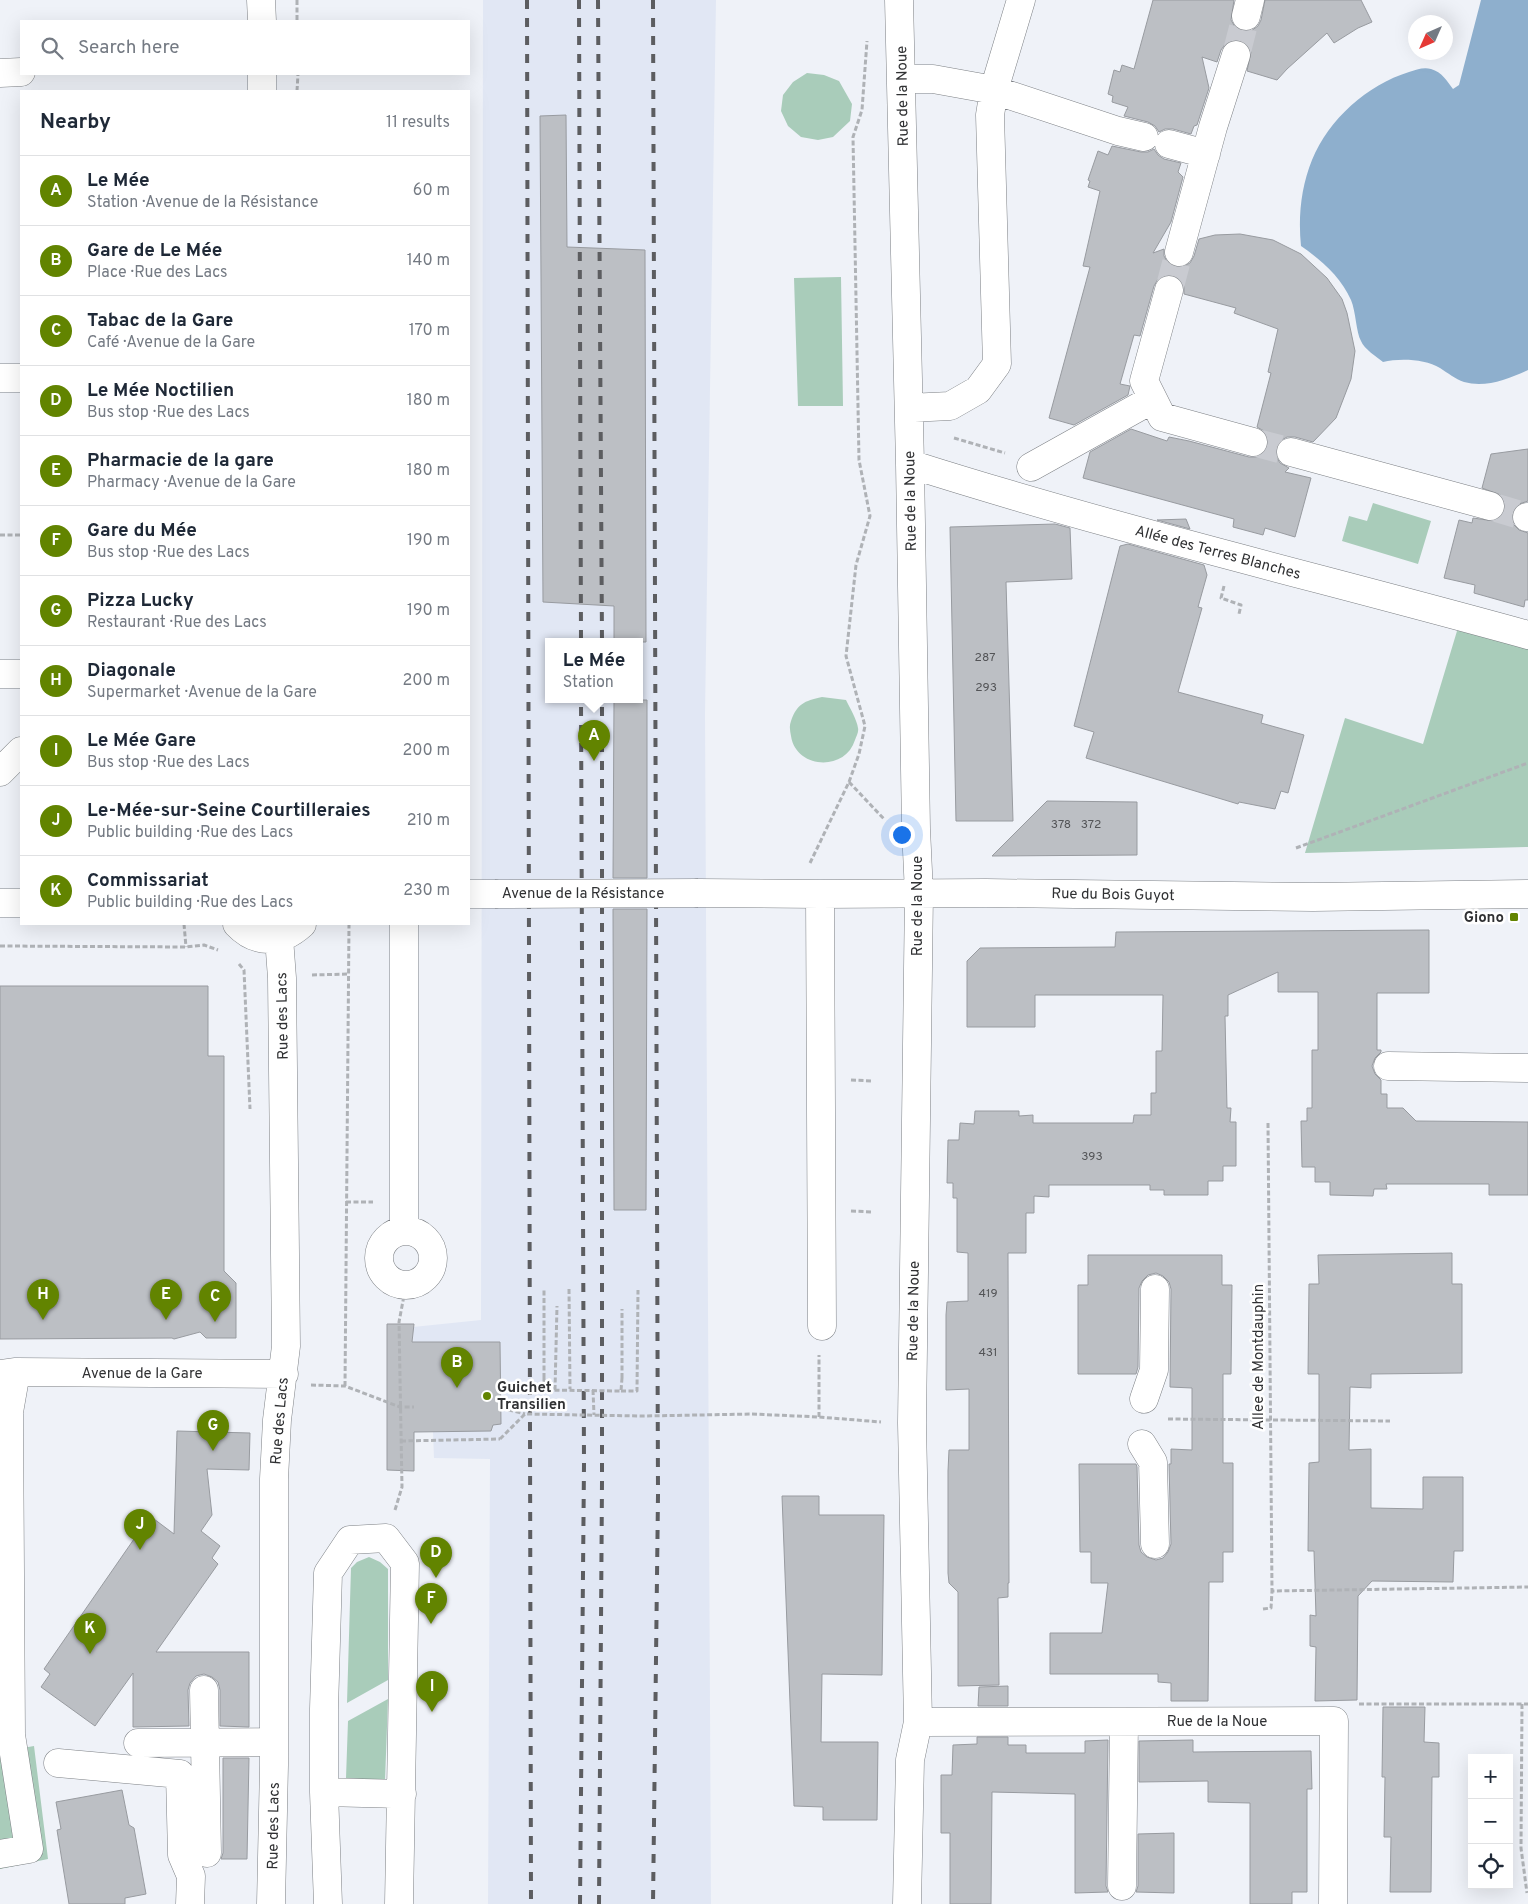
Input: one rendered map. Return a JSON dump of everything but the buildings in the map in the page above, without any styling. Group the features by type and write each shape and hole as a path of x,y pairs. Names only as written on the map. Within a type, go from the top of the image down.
{"street":[{"path":"261,0 262,20"},
{"name":"Rue de la Noue","path":"899,0 909,408 916,829 919,893 912,1424 918,1722 910,1760 907,1904"},
{"path":"909,408 950,406 978,390 997,364 990,115 994,90 1020,0"},
{"path":"1179,252 1236,55"},
{"path":"0,72 20,72"},
{"path":"262,75 262,90"},
{"path":"902,79 933,79 994,90 1118,130 1206,154"},
{"path":"1169,290 1144,381 1162,417 1253,442"},
{"path":"0,378 20,378"},
{"path":"1022,461 1153,399"},
{"path":"1291,452 1490,506"},
{"name":"Allée des Terres Blanches","path":"910,464 1230,556 1414,603 1528,635"},
{"path":"0,674 20,674"},
{"path":"0,772 20,751"},
{"name":"Rue du Bois Guyot","path":"698,893 1313,897 1528,894"},
{"name":"Avenue de la Résistance","path":"470,894 698,893"},
{"path":"820,894 822,1325"},
{"path":"0,903 20,903"},
{"path":"238,925 243,930 265,940 290,931"},
{"path":"404,925 404,1231"},
{"name":"Rue des Lacs","path":"271,1904 274,1765 274,1479 277,1420 286,1346 282,988 290,931"},
{"path":"1388,1066 1528,1068"},
{"path":"404,1231 414,1232 421,1236 432,1249 433,1258 432,1266 422,1280 406,1285 389,1279 379,1263 382,1245 388,1238 404,1231"},
{"path":"1144,1399 1154,1370 1155,1288"},
{"path":"0,1854 30,1849 5,1735 8,1373"},
{"name":"Avenue de la Gare","path":"8,1373 284,1374"},
{"path":"1142,1444 1153,1462 1155,1544"},
{"path":"328,1904 324,1792 324,1709 328,1573 350,1540 386,1538 405,1562 399,1904"},
{"path":"204,1690 207,1853"},
{"path":"1332,1904 1334,1721"},
{"name":"Rue de la Noue","path":"918,1722 1334,1721"},
{"path":"1122,1886 1124,1722"},
{"path":"138,1743 273,1742"},
{"path":"58,1763 180,1774 182,1856 192,1876 190,1904"},
{"path":"324,1792 402,1794"}],"path":[{"path":"297,0 297,20"},
{"path":"809,865 849,782 859,754 865,726 846,656 856,565 870,516 859,460 853,137 862,110 867,39"},
{"path":"297,90 298,75"},
{"path":"949,436 1022,461"},
{"path":"0,535 20,535"},
{"path":"1296,848 1528,763"},
{"path":"849,782 886,822"},
{"path":"184,925 186,947"},
{"path":"349,925 344,1386 400,1407 414,1407"},
{"path":"0,946 186,947 204,945 222,951"},
{"path":"236,960 244,970 251,1114"},
{"name":"Allee de Montdauphin","path":"1268,1123 1272,1591"},
{"path":"386,1538 402,1487 399,1322 406,1285"},
{"path":"544,1289 544,1390 621,1391 637,1391 638,1290"},
{"path":"569,1289 570,1389"},
{"path":"555,1390 557,1306"},
{"path":"621,1391 622,1309"},
{"path":"819,1417 819,1346 817,1324 822,1325"},
{"path":"593,1390 594,1415"},
{"path":"501,1408 525,1414 752,1414 883,1422"},
{"path":"401,1441 500,1439 525,1414"},
{"path":"1164,1419 1390,1421"},
{"path":"1263,1609 1271,1608 1272,1591 1528,1587"},
{"path":"1522,1704 1521,1848 1527,1893"},
{"path":"1334,1721 1352,1705 1528,1704"}],"shaded area":[{"path":"483,0 716,0 705,714 711,1904 488,1904 490,1459 434,1458 433,1432 414,1423 413,1327 481,1320"}],"green space":[{"path":"807,73 824,75 839,81 852,104 850,121 833,137 818,140 801,137 788,126 781,111 783,95 793,82"},
{"path":"841,277 843,406 798,406 794,278"},
{"path":"1373,503 1431,521 1418,564 1342,541 1349,516 1367,521"},
{"path":"1460,621 1528,642 1528,847 1305,853 1345,718 1423,744"},
{"path":"822,697 846,700 855,718 858,733 850,750 841,758 821,762 811,760 802,755 795,747 791,736 790,723 793,715 802,704"},
{"path":"369,1557 380,1562 388,1569 388,1680 347,1703 351,1568 357,1562"},
{"path":"388,1699 385,1781 346,1778 348,1721"},
{"path":"34,1746 48,1859 0,1869 0,1752"}],"water":[{"path":"1481,0 1528,0 1528,370 1489,383 1472,384 1455,378 1434,365 1420,361 1397,360 1383,362 1368,350 1359,337 1353,305 1342,284 1323,263 1301,246 1300,224 1301,202 1308,170 1319,145 1328,131 1364,95 1379,85 1409,72 1425,68 1435,70 1444,77 1453,89 1459,85"}],"tunnel":[{"path":"1236,55 1246,16"},
{"path":"1169,290 1179,252"},
{"path":"1253,442 1291,452"},
{"path":"1490,506 1527,517"}],"railway":[{"path":"527,0 531,1904"},
{"path":"579,0 581,638"},
{"path":"598,0 602,638"},
{"path":"653,0 658,1495 653,1904"},
{"path":"580,1904 584,1464 581,703"},
{"path":"599,1904 602,1482 602,703"}],"place":[{"name":"Le Mée","path":"594,761"},
{"name":"Giono","path":"1514,917"},
{"name":"Diagonale","path":"43,1320"},
{"name":"Pharmacie de la gare","path":"166,1320"},
{"name":"Tabac de la Gare","path":"215,1322"},
{"name":"Gare de Le Mée","path":"457,1388"},
{"name":"Guichet Transilien","path":"487,1396"},
{"name":"Pizza Lucky","path":"213,1451"},
{"name":"Le-Mée-sur-Seine Courtilleraies","path":"140,1550"},
{"name":"Le Mée Noctilien","path":"436,1578"},
{"name":"Gare du Mée","path":"431,1624"},
{"name":"Commissariat","path":"90,1654"},
{"name":"Le Mée Gare","path":"432,1712"}]}
